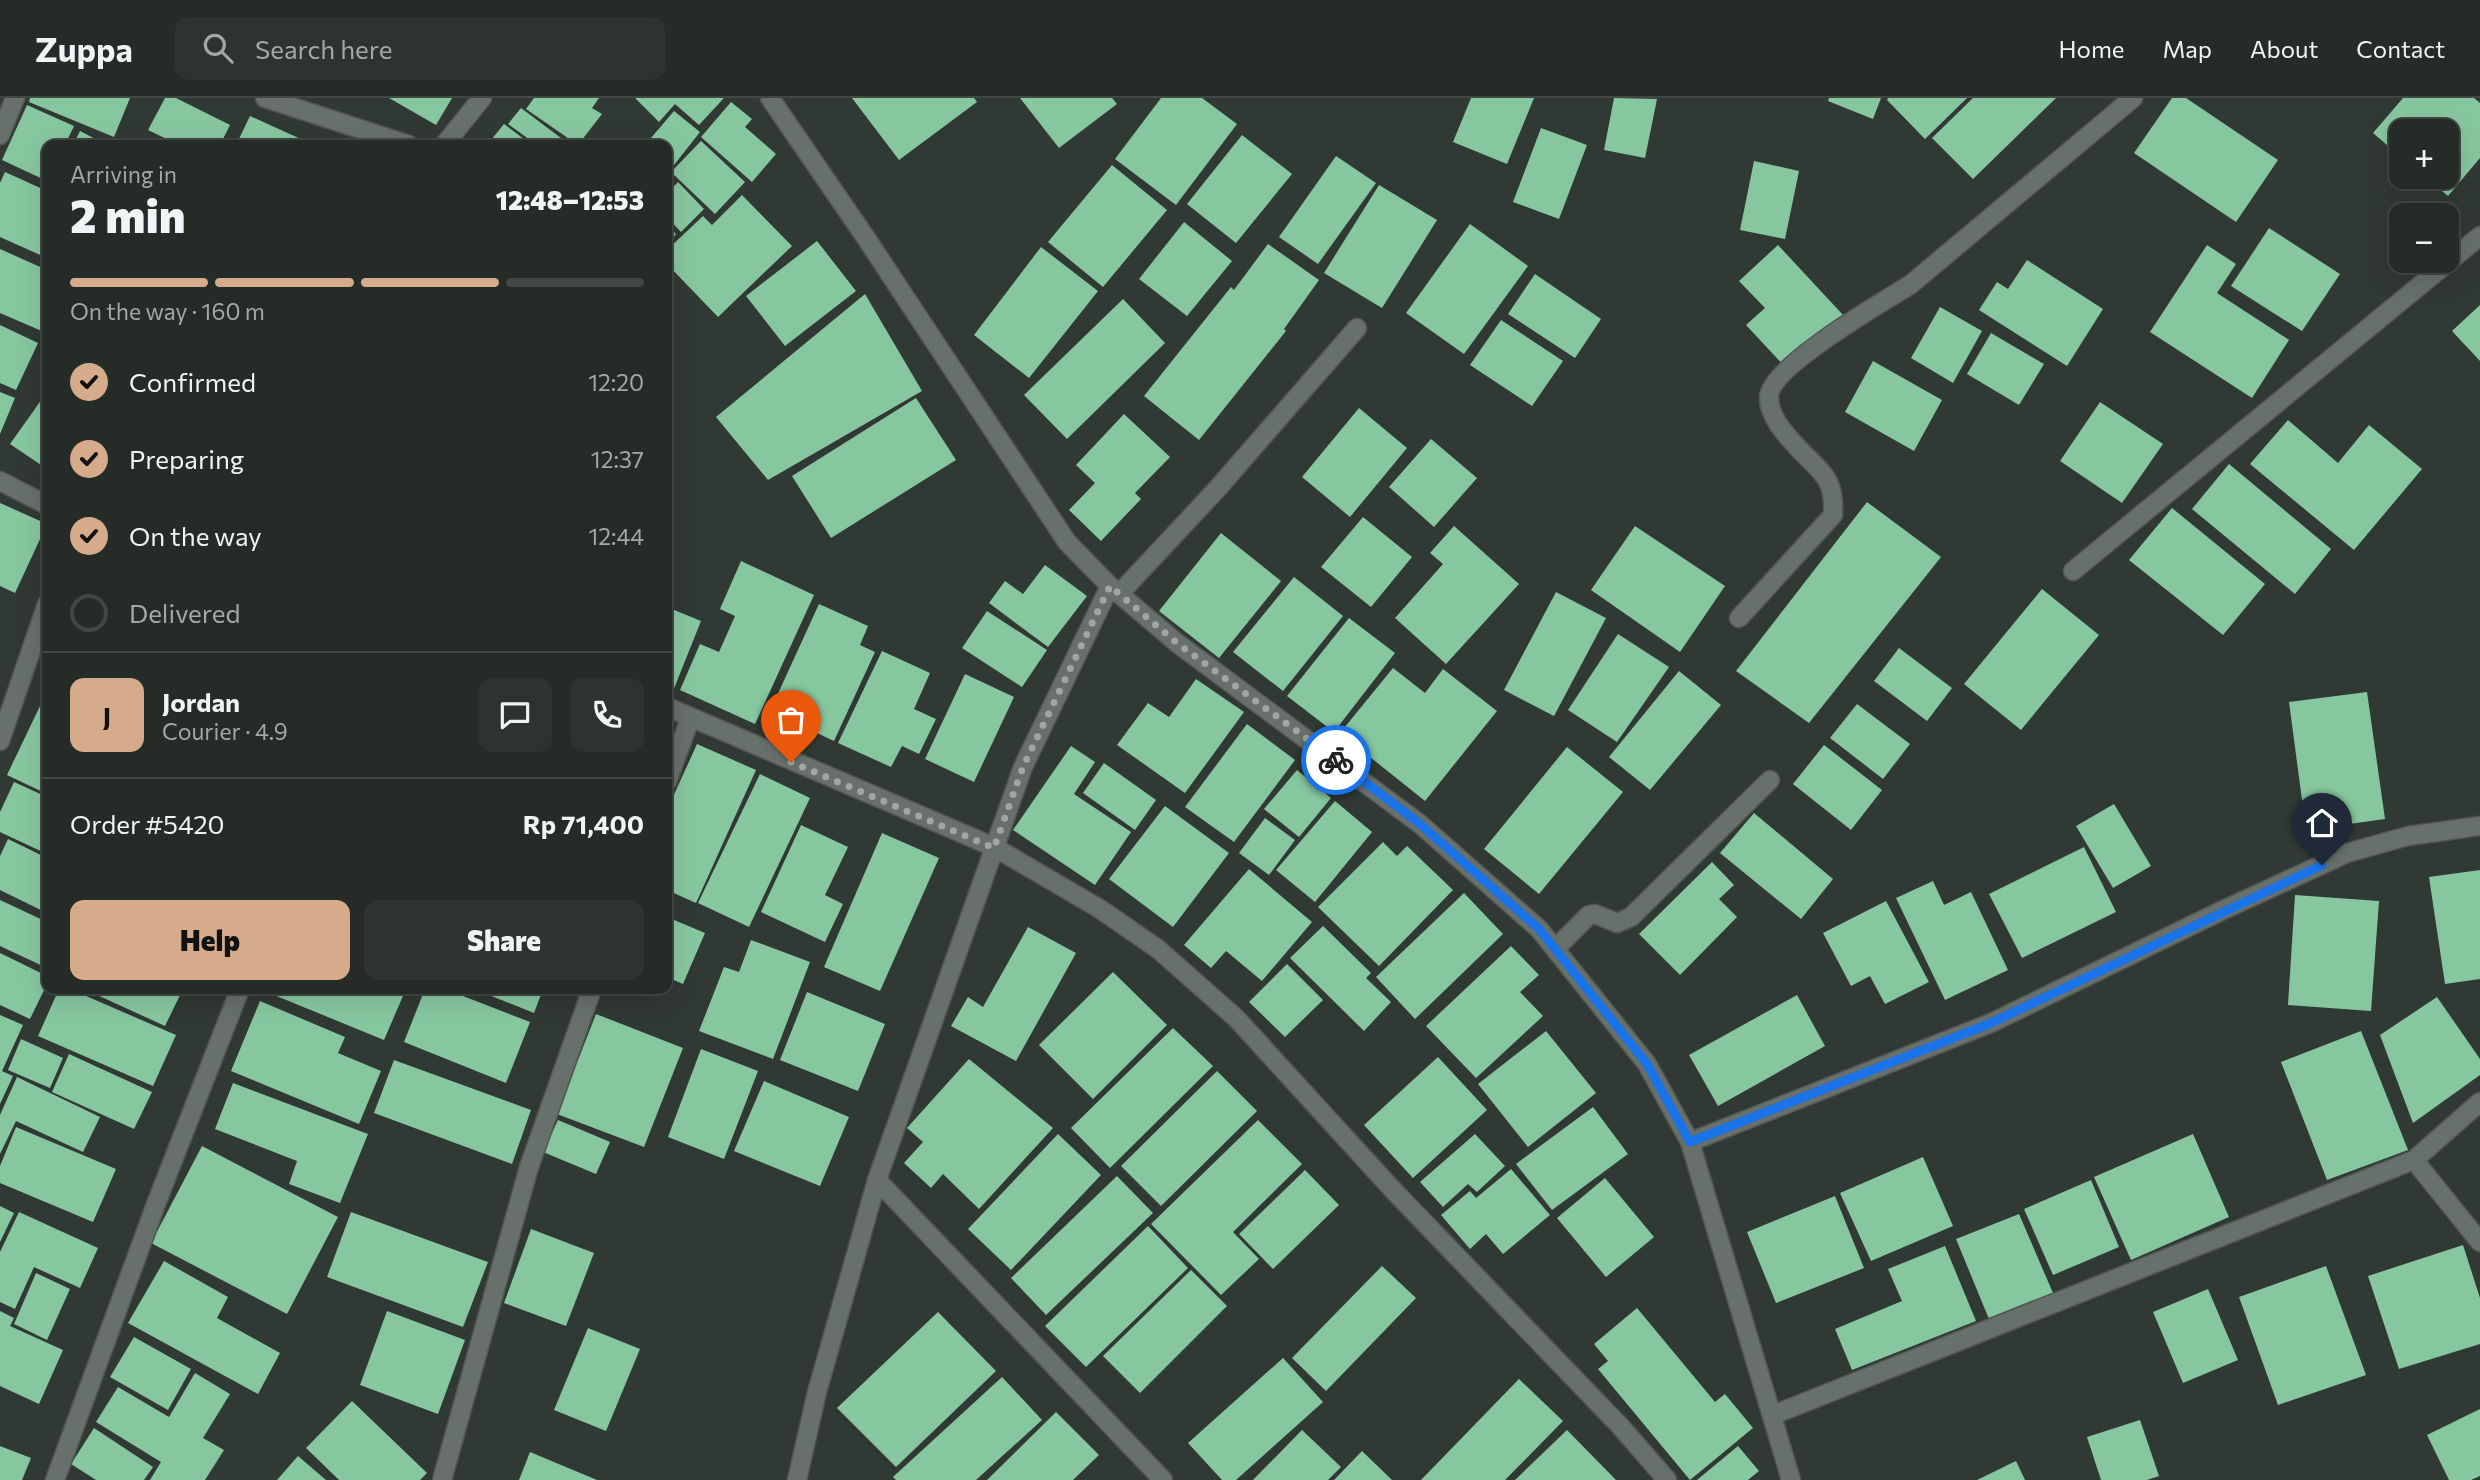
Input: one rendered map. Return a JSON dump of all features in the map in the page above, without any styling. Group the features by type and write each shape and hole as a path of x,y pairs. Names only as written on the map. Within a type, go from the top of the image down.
{"street":[{"path":"0,135 15,98"},
{"path":"265,98 394,140"},
{"path":"448,140 482,98"},
{"path":"770,98 1067,542 1115,590 1177,643 1420,824 1539,929 1647,1064 1690,1142 1791,1480"},
{"path":"1739,618 1833,515 1834,492 1825,475 1779,425 1768,399 1770,389 1808,352 1869,308 1910,285 2127,99"},
{"path":"2073,571 2480,236"},
{"path":"797,1480 817,1392 877,1180 1027,755 1115,590 1218,488 1357,328"},
{"path":"0,481 42,502"},
{"path":"0,741 42,619"},
{"path":"672,710 994,848 1100,909 1158,949 1236,1018 1393,1190 1621,1427 1667,1480"},
{"path":"672,768 690,719"},
{"path":"1556,948 1589,915 1595,914 1617,923 1631,917 1770,780"},
{"path":"1690,1142 1991,1023 2347,853 2408,836 2480,826"},
{"path":"55,1480 156,1204 238,994"},
{"path":"442,1480 529,1167 590,994"},
{"path":"1773,1415 2414,1160 2480,1102"},
{"path":"2414,1160 2480,1242"},
{"path":"877,1180 1164,1480"}],"building":[{"path":"30,98 130,98 114,137 29,102"},
{"path":"165,98 176,98 230,125 222,140 169,140 148,130"},
{"path":"389,98 452,98 436,125"},
{"path":"534,98 599,98 592,108 602,114 582,140 571,140 526,109"},
{"path":"635,98 724,98 699,125 675,104 659,122"},
{"path":"852,98 974,98 977,102 899,160"},
{"path":"1020,98 1112,98 1117,104 1059,148"},
{"path":"1161,98 1202,98 1237,124 1176,205 1115,159"},
{"path":"1471,98 1534,98 1507,164 1453,142"},
{"path":"1614,98 1657,99 1645,158 1604,150"},
{"path":"1829,98 1881,98 1873,119 1828,101"},
{"path":"1888,98 1967,98 1925,139"},
{"path":"1973,98 2056,98 1973,179 1932,138"},
{"path":"2172,98 2186,98 2278,160 2236,222 2134,153"},
{"path":"2403,98 2474,98 2480,103 2480,158 2459,183 2459,119 2389,119 2389,147 2373,133"},
{"path":"731,102 752,119 745,127 776,154 752,182 701,137"},
{"path":"27,105 74,126 67,140 42,140 42,179 2,160"},
{"path":"521,108 564,140 530,140 508,124"},
{"path":"674,111 700,132 672,168 672,140 649,140"},
{"path":"250,116 303,140 238,140"},
{"path":"504,124 525,140 491,140"},
{"path":"1541,128 1587,145 1559,219 1513,202"},
{"path":"80,131 97,140 76,140"},
{"path":"1242,135 1292,174 1236,243 1187,204"},
{"path":"701,141 745,182 715,214 672,171"},
{"path":"1336,156 1376,183 1318,264 1279,237"},
{"path":"1754,161 1799,171 1785,239 1740,230"},
{"path":"1112,165 1167,210 1103,287 1048,242"},
{"path":"5,172 42,189 42,256 0,237 0,183"},
{"path":"678,182 704,209 681,232 672,222 672,189"},
{"path":"1379,185 1437,220 1382,308 1324,273"},
{"path":"2440,189 2454,189 2448,196"},
{"path":"742,195 792,246 718,317 672,269 672,245 703,216 712,225"},
{"path":"1184,222 1232,261 1187,316 1139,279"},
{"path":"1470,224 1528,266 1464,354 1406,313"},
{"path":"2269,228 2340,274 2302,331 2231,286"},
{"path":"817,241 856,291 785,346 746,296"},
{"path":"1268,244 1319,280 1284,329 1286,331 1199,440 1144,396 1231,287 1234,290"},
{"path":"1778,245 1844,316 1787,369 1746,325 1765,308 1739,281"},
{"path":"2207,245 2236,264 2217,293 2289,340 2252,398 2150,332"},
{"path":"1041,247 1098,291 1029,378 974,335"},
{"path":"0,249 42,268 42,331 0,313"},
{"path":"2027,260 2103,309 2067,366 1979,310 1997,282 2008,289"},
{"path":"1535,274 1601,319 1575,358 1508,314"},
{"path":"865,294 922,391 768,480 716,417"},
{"path":"1123,299 1165,343 1067,439 1024,395"},
{"path":"2480,305 2480,361 2452,331"},
{"path":"1940,307 1982,331 1953,383 1911,358"},
{"path":"1501,320 1563,361 1532,406 1470,365"},
{"path":"0,325 38,343 16,390 0,383"},
{"path":"1991,333 2044,364 2019,405 1967,374"},
{"path":"1873,361 1942,400 1914,451 1845,412"},
{"path":"0,392 15,398 0,434"},
{"path":"916,398 956,460 831,538 792,476"},
{"path":"42,399 42,466 10,444"},
{"path":"2100,402 2163,444 2122,503 2060,461"},
{"path":"1359,408 1407,448 1350,517 1302,477"},
{"path":"1124,414 1170,457 1135,493 1141,499 1101,541 1069,510 1095,483 1076,465"},
{"path":"2288,420 2338,463 2369,425 2422,469 2354,550 2250,464"},
{"path":"1431,439 1477,478 1434,527 1389,487"},
{"path":"2229,464 2331,549 2295,594 2192,509"},
{"path":"1867,502 1941,557 1809,723 1736,671"},
{"path":"0,503 42,522 42,535 15,593 0,586"},
{"path":"2172,508 2265,584 2223,635 2129,560"},
{"path":"1363,517 1412,557 1371,607 1321,567"},
{"path":"1454,526 1519,584 1446,664 1395,618 1443,564 1430,553"},
{"path":"1635,526 1725,586 1680,652 1591,590"},
{"path":"1221,533 1281,581 1219,658 1159,611"},
{"path":"741,561 814,595 755,724 680,690 700,644 719,652 735,616 720,609"},
{"path":"1045,565 1087,596 1048,647 989,603 1005,581 1023,594"},
{"path":"1294,577 1343,616 1283,691 1233,652"},
{"path":"2042,589 2099,635 2021,730 1964,684"},
{"path":"1556,592 1606,618 1554,716 1504,690"},
{"path":"819,604 868,626 860,645 875,652 834,741 770,711"},
{"path":"672,609 701,621 672,690"},
{"path":"987,611 1047,650 1022,687 962,648"},
{"path":"1349,618 1395,653 1334,732 1287,696"},
{"path":"1618,634 1669,667 1617,742 1568,710"},
{"path":"1899,648 1952,688 1927,721 1874,681"},
{"path":"882,651 930,673 914,709 936,719 919,754 902,746 891,767 838,743"},
{"path":"1393,668 1425,693 1443,669 1497,711 1425,801 1340,733"},
{"path":"1679,671 1721,705 1650,790 1609,757"},
{"path":"965,674 1014,697 974,782 925,759"},
{"path":"1196,679 1244,712 1185,793 1117,745 1148,703 1169,717"},
{"path":"2367,692 2385,819 2306,830 2289,702"},
{"path":"1857,704 1910,744 1883,779 1830,738"},
{"path":"40,706 42,792 7,775"},
{"path":"1247,724 1295,760 1234,842 1185,807"},
{"path":"697,744 756,770 696,903 672,892 672,799"},
{"path":"1824,745 1882,790 1851,830 1793,784"},
{"path":"1071,746 1095,762 1074,794 1131,832 1095,885 1013,830"},
{"path":"1567,747 1623,792 1539,894 1484,849"},
{"path":"1104,763 1156,800 1135,830 1083,793"},
{"path":"1297,770 1331,798 1299,837 1264,809"},
{"path":"760,774 810,798 749,927 698,903"},
{"path":"14,782 42,795 42,852 0,832 0,812"},
{"path":"1335,801 1372,832 1315,902 1276,870"},
{"path":"2114,804 2151,866 2113,888 2076,826"},
{"path":"1165,806 1229,853 1173,927 1109,879"},
{"path":"1754,813 1833,879 1801,919 1720,853"},
{"path":"1265,818 1295,840 1269,875 1239,853"},
{"path":"801,825 848,847 825,895 843,904 825,942 761,912"},
{"path":"882,833 939,858 880,991 824,967"},
{"path":"8,839 42,856 42,911 0,890 0,856"},
{"path":"1383,842 1397,856 1407,846 1453,890 1379,966 1318,907"},
{"path":"2084,847 2116,912 2022,958 1989,894"},
{"path":"1712,862 1734,885 1719,899 1737,917 1680,975 1639,934"},
{"path":"1249,869 1312,922 1262,981 1226,951 1211,968 1184,945"},
{"path":"2480,870 2480,979 2445,984 2429,877"},
{"path":"1933,881 1944,905 1971,892 2008,970 1945,1000 1896,898"},
{"path":"1464,893 1503,934 1415,1019 1376,977"},
{"path":"2295,895 2379,901 2371,1011 2288,1005"},
{"path":"0,900 42,920 42,966 0,946"},
{"path":"1886,901 1929,982 1885,1004 1870,976 1851,986 1823,933"},
{"path":"672,919 705,933 683,984 672,979"},
{"path":"1323,926 1371,973 1366,978 1391,1002 1364,1031 1290,958"},
{"path":"1028,927 1076,953 1016,1061 951,1026 968,997 983,1007"},
{"path":"751,940 810,962 773,1059 699,1031 724,967 739,972"},
{"path":"1511,946 1539,975 1520,992 1543,1016 1476,1078 1426,1026"},
{"path":"0,953 42,974 42,994 30,1019 0,1005"},
{"path":"1287,964 1323,1000 1285,1037 1249,1002"},
{"path":"1113,972 1167,1025 1093,1099 1039,1045"},
{"path":"807,992 885,1024 858,1091 780,1060"},
{"path":"57,994 82,994 176,1035 153,1086 38,1036"},
{"path":"95,994 181,994 165,1026"},
{"path":"274,994 404,994 384,1040"},
{"path":"423,994 458,994 530,1022 506,1083 404,1042"},
{"path":"486,994 541,994 534,1013"},
{"path":"1797,995 1825,1046 1718,1106 1689,1055"},
{"path":"2437,997 2480,1059 2480,1075 2413,1123 2380,1035"},
{"path":"260,1001 345,1037 338,1053 381,1071 359,1124 231,1071"},
{"path":"596,1014 683,1048 644,1147 557,1114"},
{"path":"0,1015 23,1025 2,1071 13,1076 0,1104"},
{"path":"1173,1028 1213,1066 1110,1168 1071,1128"},
{"path":"1546,1031 1596,1093 1528,1147 1478,1084"},
{"path":"2361,1031 2408,1150 2327,1180 2281,1062"},
{"path":"21,1039 63,1058 50,1088 8,1070"},
{"path":"701,1049 758,1071 724,1159 668,1137"},
{"path":"69,1054 152,1092 134,1129 52,1092"},
{"path":"1438,1057 1487,1110 1413,1178 1364,1125"},
{"path":"969,1059 1053,1128 979,1209 943,1174 931,1188 904,1163 923,1142 907,1128"},
{"path":"394,1060 531,1110 512,1164 374,1113"},
{"path":"1217,1071 1257,1111 1161,1206 1121,1166"},
{"path":"17,1077 100,1117 83,1152 16,1121 0,1154 0,1115"},
{"path":"764,1081 849,1117 820,1186 734,1151"},
{"path":"233,1083 368,1134 340,1203 289,1184 297,1161 215,1129"},
{"path":"1593,1107 1628,1154 1552,1210 1516,1164"},
{"path":"558,1120 610,1142 596,1174 543,1152"},
{"path":"1258,1120 1302,1164 1233,1232 1259,1259 1221,1295 1151,1224"},
{"path":"16,1127 116,1169 93,1222 0,1183 0,1166"},
{"path":"1058,1134 1101,1175 1011,1270 968,1229"},
{"path":"1475,1134 1505,1166 1477,1192 1468,1184 1443,1207 1420,1182"},
{"path":"2193,1134 2229,1217 2131,1260 2094,1177"},
{"path":"202,1146 338,1217 287,1314 151,1243"},
{"path":"1923,1157 1953,1226 1871,1261 1840,1193"},
{"path":"1511,1169 1550,1215 1503,1254 1486,1234 1470,1249 1441,1215 1470,1191 1476,1198"},
{"path":"1305,1170 1339,1205 1273,1269 1239,1234"},
{"path":"1117,1176 1153,1213 1046,1315 1011,1278"},
{"path":"1605,1178 1654,1237 1606,1277 1557,1218"},
{"path":"2091,1180 2119,1247 2053,1275 2024,1209"},
{"path":"1835,1196 1864,1268 1776,1303 1747,1232"},
{"path":"0,1206 14,1213 0,1242"},
{"path":"19,1212 98,1248 80,1288 34,1267 15,1309 0,1302 0,1252"},
{"path":"351,1212 488,1262 463,1327 327,1277"},
{"path":"2019,1214 2053,1293 1989,1319 1956,1239"},
{"path":"1148,1226 1188,1268 1086,1367 1045,1326"},
{"path":"531,1229 594,1253 566,1326 504,1303"},
{"path":"2463,1245 2480,1298 2480,1344 2399,1369 2368,1276"},
{"path":"1945,1246 1976,1321 1852,1370 1835,1329 1902,1301 1888,1269"},
{"path":"164,1261 228,1297 217,1318 280,1353 258,1394 128,1323"},
{"path":"1382,1266 1416,1298 1326,1391 1292,1358"},
{"path":"2326,1266 2366,1375 2278,1405 2239,1297"},
{"path":"1191,1270 1227,1306 1140,1393 1103,1356"},
{"path":"36,1273 70,1289 47,1340 14,1324"},
{"path":"2208,1289 2238,1360 2183,1383 2153,1312"},
{"path":"1637,1308 1715,1402 1725,1394 1753,1428 1690,1480 1598,1369 1608,1361 1594,1344"},
{"path":"0,1311 14,1318 10,1326 63,1350 39,1404 0,1386"},
{"path":"387,1311 465,1340 438,1414 360,1385"},
{"path":"938,1312 996,1371 896,1467 837,1408"},
{"path":"588,1328 640,1349 606,1431 554,1410"},
{"path":"134,1337 191,1369 168,1410 110,1377"},
{"path":"1283,1358 1323,1402 1236,1480 1222,1480 1188,1443"},
{"path":"195,1373 230,1394 203,1438 224,1450 205,1480 150,1480 161,1462 96,1422 118,1387 169,1417"},
{"path":"1002,1377 1042,1420 976,1480 896,1480 893,1477"},
{"path":"1519,1379 1563,1421 1505,1480 1421,1480"},
{"path":"352,1401 427,1473 420,1480 339,1480 306,1448"},
{"path":"2480,1409 2480,1476 2471,1480 2449,1480 2427,1435"},
{"path":"1056,1412 1099,1455 1073,1480 987,1480"},
{"path":"2140,1420 2159,1476 2147,1480 2101,1480 2087,1437"},
{"path":"94,1428 153,1467 144,1480 96,1480 71,1464"},
{"path":"1302,1430 1341,1467 1328,1480 1253,1480"},
{"path":"1567,1430 1616,1480 1515,1480"},
{"path":"0,1446 31,1458 22,1480 0,1480"},
{"path":"1738,1446 1759,1471 1748,1480 1697,1480"},
{"path":"1362,1451 1392,1480 1334,1480"},
{"path":"530,1452 597,1480 519,1480"},
{"path":"298,1456 326,1480 277,1480"},
{"path":"2016,1461 2025,1480 1977,1480"}],"way so far":[{"path":"791,762 994,848 1023,767 1047,711 1110,586 1177,643 1336,760"}],"route":[{"path":"1336,760 1420,824 1539,929 1600,1001 1647,1064 1690,1142 1991,1023 2322,865"}]}
